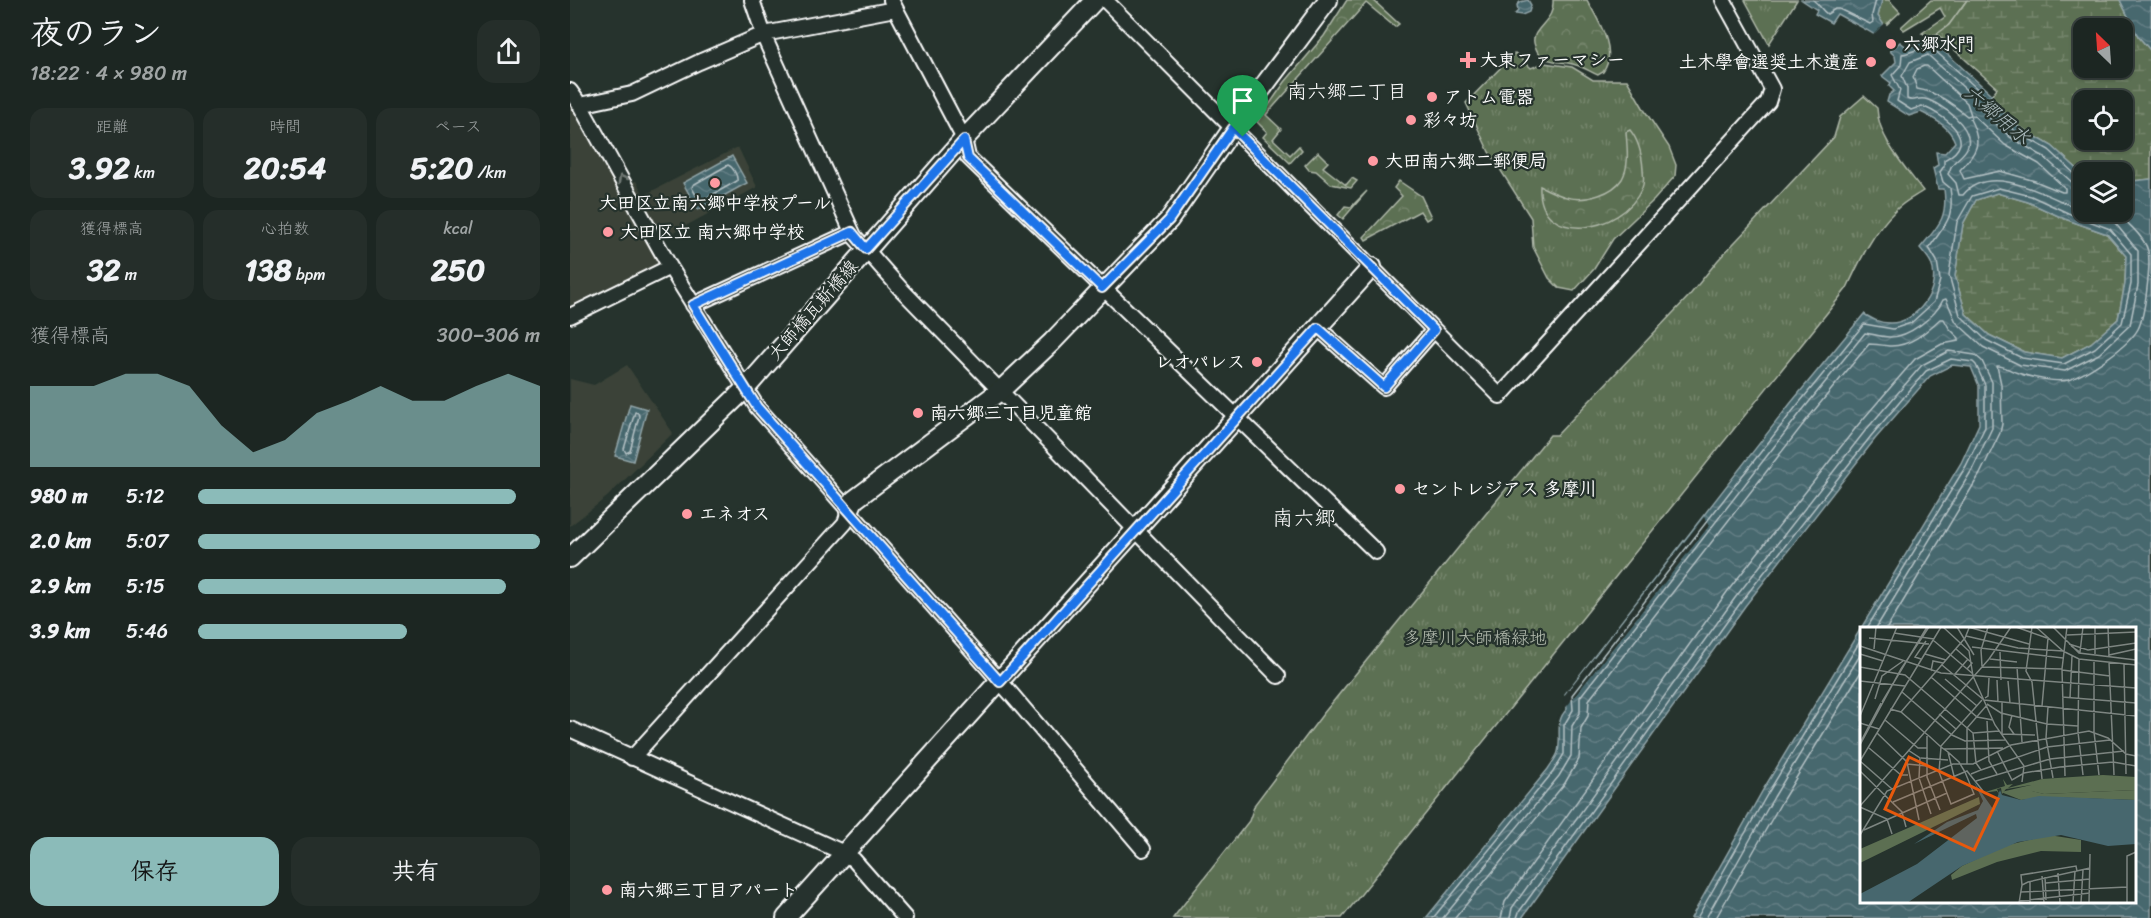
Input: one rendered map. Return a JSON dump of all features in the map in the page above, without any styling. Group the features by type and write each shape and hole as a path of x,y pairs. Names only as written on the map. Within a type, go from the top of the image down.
{"street":[{"path":"752,0 764,34 852,232 900,288 1278,676"},
{"name":"大師橋瓦斯橋線","path":"570,558 745,389 964,140 1095,0"},
{"path":"1105,0 1500,396 1768,102 1772,89 1723,0"},
{"path":"632,758 845,523 854,500 1001,390 1052,342 1169,220 1233,128 1328,0"},
{"path":"580,105 632,94 764,34 893,5 964,140 968,158 1376,552"},
{"path":"570,92 580,105 670,267 757,407 1000,682 1143,849"},
{"path":"693,305 852,232"},
{"path":"570,316 670,267"},
{"path":"786,918 1372,267"},
{"path":"1318,328 1384,387 1434,330"},
{"path":"570,729 844,853 854,860 905,918"}],"shaded area":[{"name":"大田区立 南六郷中学校","path":"570,103 661,261 656,268 570,306"},
{"name":"大田区立 南六郷中学校","path":"738,147 757,187 662,239 631,182 636,181 644,195"},
{"path":"627,365 673,433 607,497 570,526 570,379 594,385"}],"green space":[{"path":"1347,0 1373,0 1399,24 1395,27 1366,3 1266,115 1281,129 1273,139 1290,155 1299,146 1302,150 1290,163 1263,137 1267,132 1257,122 1285,82 1324,36"},
{"path":"1553,0 1587,0 1601,25 1608,45 1609,54 1603,72 1598,75 1579,66 1552,61 1538,52 1534,37 1551,13"},
{"path":"1745,0 1797,0 1769,44"},
{"path":"1882,0 1889,0 1900,12 1886,25 1883,25 1878,16"},
{"path":"1931,0 1967,0 1948,26 1937,34 1922,33 1945,17 1940,8 1904,30 1901,27"},
{"path":"1967,0 2120,0 2129,18 2073,18 2073,78 2133,78 2133,26 2151,51 2151,179 2133,181 2133,162 2073,162 2073,165 2052,146 2019,127 1989,99 1997,88 1937,34 1949,25"},
{"path":"1515,53 1531,68 1544,63 1572,67 1593,80 1627,80 1669,147 1676,165 1675,176 1654,200 1613,239 1594,269 1574,291 1559,288 1549,278 1533,247 1531,218 1489,152 1466,103"},
{"name":"多摩川大師橋緑地","path":"1864,96 1877,108 1887,141 1923,191 1899,207 1880,228 1847,288 1342,918 1173,918 1249,821 1255,804 1323,714 1550,435 1557,435 1689,296 1718,260 1834,137 1840,117"},
{"path":"1630,130 1639,148 1644,179 1642,188 1632,204 1617,216 1600,224 1582,227 1566,225 1552,218 1543,205 1540,186 1562,196 1576,199 1602,194 1612,189 1625,174 1626,132"},
{"path":"1318,152 1328,162 1323,167 1346,185 1352,178 1357,181 1351,188 1331,184 1316,171 1309,170 1305,165"},
{"path":"1399,181 1421,196 1431,217 1426,220 1420,211 1366,240 1364,237 1402,196 1394,188"},
{"path":"1367,191 1343,219 1338,215 1345,206 1351,207"},
{"path":"1997,193 2028,202 2065,219 2107,234 2126,256 2125,284 2118,319 2091,343 2062,358 2024,352 1989,335 1966,314 1955,276 1963,224 1976,200"}],"water":[{"path":"1528,0 1531,5 1529,12 1522,15 1515,14 1518,11 1517,5"},
{"path":"1802,0 1882,0 1878,16 1892,37 1886,43 1837,14 1831,23 1815,14 1817,10"},
{"path":"2120,0 2151,0 2151,51 2138,36 2133,26 2133,18 2129,18"},
{"name":"六郷用水","path":"1921,41 1933,41 1992,95 1989,99 2019,127 2052,146 2073,165 2073,222 2028,202 1997,193 1976,200 1963,224 1955,276 1966,314 1989,335 2024,352 2062,358 2091,343 2118,319 2125,284 2126,256 2107,234 2073,222 2133,222 2133,181 2151,179 2151,918 1691,918 1763,790 1860,630 1860,903 2136,903 2136,627 1862,627 1961,463 1979,424 1979,386 1971,367 1952,365 1930,376 1875,439 1745,606 1522,918 1426,918 1555,758 1559,746 1561,719 1567,709 1565,694 1790,404 1864,314 1890,323 1909,317 1925,303 1933,283 1934,273 1930,261 1920,248 1937,228 1943,215 1945,199 1944,189 1938,189 1933,168 1938,165 1936,152 1945,153 1955,142 1946,128 1932,118 1921,112 1909,116 1887,102 1889,95 1894,91 1889,86 1891,83 1882,76 1896,62 1895,56 1890,51 1900,42 1908,48"},
{"name":"大田区立南六郷中学校プール","path":"732,156 747,183 698,210 683,183"},
{"path":"630,404 647,409 633,461 615,456"}],"pier":[{"path":"1885,23 1894,35 1884,45 1873,35"},
{"path":"1704,517 1709,526 1556,720 1564,708 1563,697"}],"place":[{"name":"六郷水門","path":"1891,44"},
{"name":"大東ファーマシー","path":"1468,60"},
{"name":"土木學會選奨土木遺産","path":"1871,62"},
{"name":"アトム電器","path":"1432,97"},
{"name":"彩々坊","path":"1411,120"},
{"name":"大田南六郷二郵便局","path":"1373,161"},
{"name":"大田区立南六郷中学校プール","path":"715,183"},
{"name":"大田区立 南六郷中学校","path":"608,232"},
{"name":"レオパレス","path":"1257,362"},
{"name":"南六郷三丁目児童館","path":"918,413"},
{"name":"セントレジアス 多摩川","path":"1400,489"},
{"name":"エネオス","path":"687,514"},
{"name":"南六郷三丁目アパート","path":"607,890"}],"district":[{"name":"南六郷二丁目","path":"1347,91"},
{"name":"南六郷","path":"1304,518"}],"route":[{"path":"1233,128 1243,137 1434,330 1384,387 1318,328 1000,682 757,407 693,305 852,232 866,249 964,140 968,158 1102,288 1169,220 1233,128"}]}
